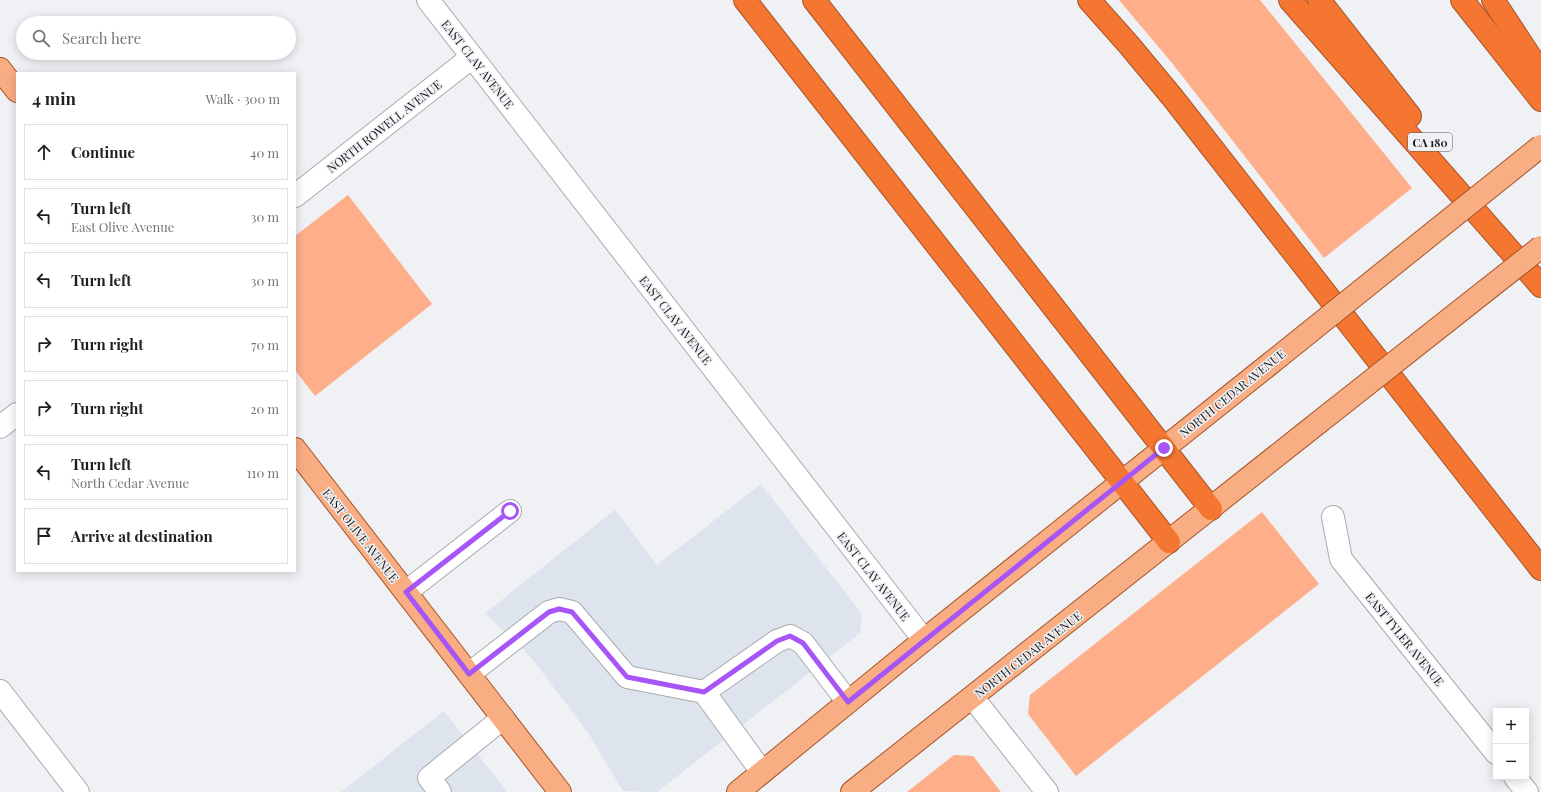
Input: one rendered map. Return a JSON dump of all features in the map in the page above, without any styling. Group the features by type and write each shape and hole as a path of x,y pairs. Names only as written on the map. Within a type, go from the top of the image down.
{"highway":[{"path":"745,0 1169,542"},
{"path":"814,0 1211,509"},
{"path":"1089,0 1129,45 1172,98 1541,569"},
{"path":"1290,0 1541,285"},
{"name":"CA 180","path":"1319,0 1541,285"},
{"path":"1462,0 1541,100"},
{"path":"1493,0 1541,73"}],"main road":[{"path":"0,69 16,90"},
{"name":"NORTH CEDAR AVENUE","path":"738,792 924,640 1541,146"},
{"name":"NORTH CEDAR AVENUE","path":"852,792 973,698 1541,247"},
{"name":"EAST OLIVE AVENUE","path":"296,450 560,792"}],"street":[{"name":"EAST CLAY AVENUE","path":"428,0 924,640"},
{"name":"NORTH ROWELL AVENUE","path":"296,195 472,57"},
{"path":"0,427 16,415"},
{"path":"406,592 510,511"},
{"name":"EAST TYLER AVENUE","path":"1333,517 1341,559 1493,749"},
{"path":"469,674 549,612 559,609 572,612 627,677 704,692 762,772"},
{"path":"704,692 777,641 790,636 803,643 848,702"},
{"path":"0,691 78,792"},
{"path":"973,698 1047,792"},
{"path":"440,792 429,778 503,718"},
{"path":"1517,780 1527,792"}],"shaded area":[{"path":"1119,0 1260,0 1412,188 1324,258 1172,63"},
{"path":"348,195 432,304 315,396 296,371 296,235"},
{"path":"761,484 862,614 860,633 657,792 623,791 589,734 530,656 485,613 615,510 657,565"},
{"path":"1262,512 1319,584 1076,776 1028,714 1030,695"},
{"path":"444,711 507,792 341,792"},
{"path":"954,755 973,756 1001,792 907,792"}],"route":[{"path":"510,511 406,592 469,674 549,612 559,609 572,612 627,677 704,692 777,641 790,636 803,643 848,702 1164,448"}]}
